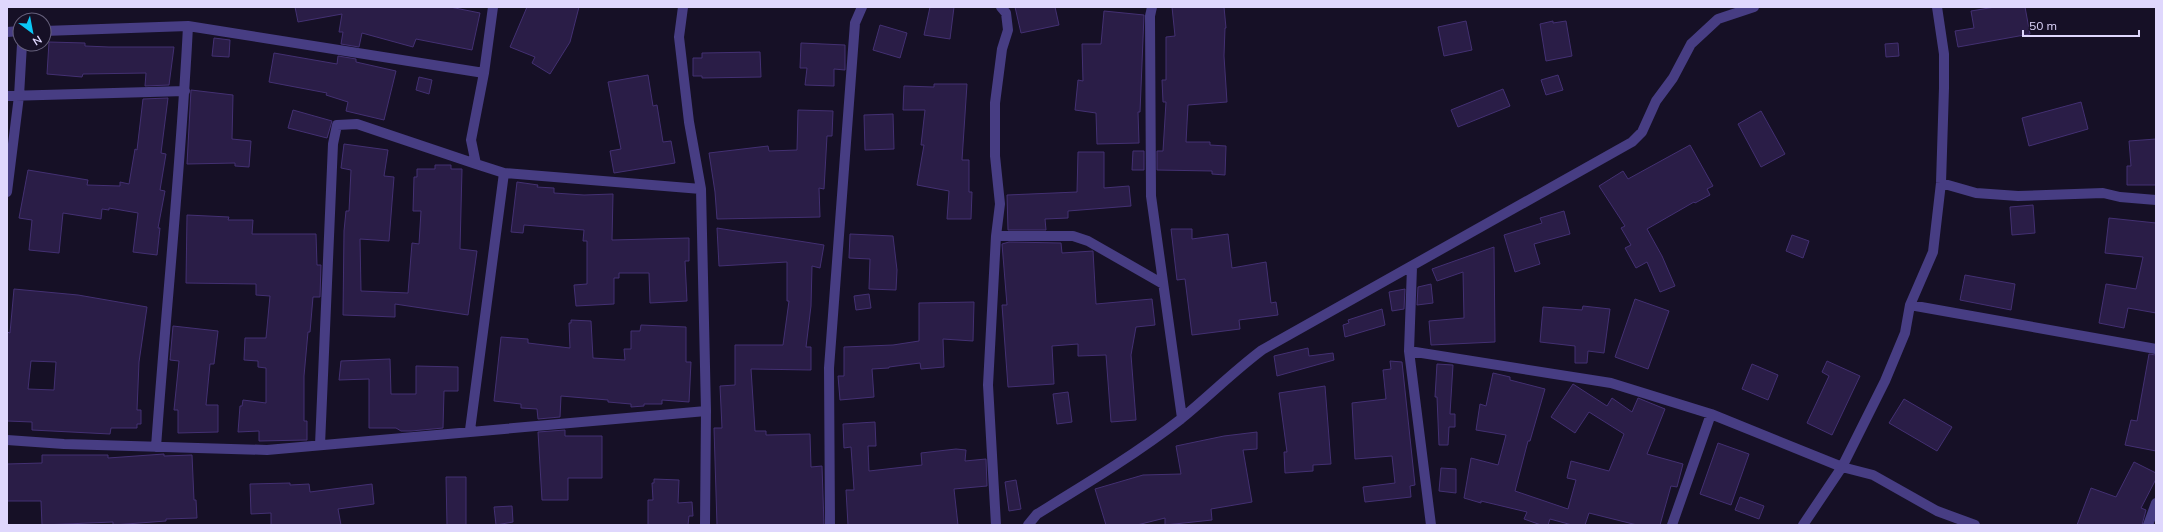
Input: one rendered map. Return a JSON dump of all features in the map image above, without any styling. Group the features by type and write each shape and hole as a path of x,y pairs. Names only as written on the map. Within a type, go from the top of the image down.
{"street":[{"path":"476,164 471,140 484,73 493,7"},
{"path":"683,7 679,37 689,122 701,189 706,411 705,525"},
{"path":"830,525 829,368 855,23 862,7"},
{"path":"996,525 988,385 996,236 1000,204 995,156 995,103 1002,49 1008,30 1006,13 1001,7"},
{"path":"1152,7 1150,16 1151,196 1162,284 1182,418"},
{"path":"1028,525 1037,514 1112,469 1182,418 1235,370 1262,350 1632,142 1642,132 1656,101 1673,78 1691,44 1718,19 1754,7"},
{"path":"1803,525 1842,467 1884,381 1905,333 1910,306 1934,252 1941,183 1944,54 1937,7"},
{"path":"52,31 188,26 484,73"},
{"path":"156,447 185,91 188,26"},
{"path":"7,192 19,96 22,52"},
{"path":"7,96 185,91"},
{"path":"320,445 333,144 337,125 356,124 504,173 701,189"},
{"path":"470,430 504,173"},
{"path":"1941,183 1976,193 2025,196 2103,193 2120,197 2156,200"},
{"path":"996,236 1073,236 1088,241 1162,284"},
{"path":"1412,267 1409,351 1431,525"},
{"path":"1910,306 2156,349"},
{"path":"1409,351 1611,383 1711,414 1842,467 1873,476 1937,511 1975,525"},
{"path":"7,440 156,447 267,450 470,430 706,411"},
{"path":"1672,525 1711,414"},
{"path":"2148,525 2156,503"}],"building":[{"path":"295,7 450,7 480,13 472,50 416,39 413,47 362,33 359,47 341,44 343,32 339,32 342,14 298,22"},
{"path":"527,7 579,7 570,42 550,74 532,63 535,57 510,47"},
{"path":"930,7 954,7 950,39 924,35"},
{"path":"1015,7 1055,7 1059,25 1021,33"},
{"path":"1172,7 1224,7 1226,28 1224,56 1227,102 1188,105 1186,142 1210,142 1210,145 1226,146 1225,175 1212,174 1212,171 1157,170 1157,151 1163,151 1166,102 1163,102 1162,80 1166,80 1166,37 1175,36"},
{"path":"1995,7 2025,7 2030,34 1958,47 1955,31 1974,28 1971,11"},
{"path":"1104,11 1144,15 1140,112 1138,112 1139,143 1097,144 1096,113 1075,110 1078,80 1083,81 1082,44 1101,44"},
{"path":"1466,21 1472,50 1444,56 1438,27"},
{"path":"1553,21 1553,23 1566,21 1572,56 1546,61 1540,24"},
{"path":"880,25 907,33 900,58 873,50"},
{"path":"214,38 230,40 229,57 212,56"},
{"path":"52,42 85,43 85,46 109,47 174,47 169,85 145,86 146,73 83,74 82,77 47,74 48,52 52,52"},
{"path":"801,43 845,45 845,70 834,69 834,86 805,85 807,68 800,68"},
{"path":"1898,43 1899,56 1886,57 1885,44"},
{"path":"760,52 761,77 702,78 702,76 693,76 693,58 702,58 702,53"},
{"path":"274,53 337,64 338,56 356,59 356,62 396,71 384,120 346,111 348,102 326,95 327,93 269,82"},
{"path":"648,75 653,106 657,105 663,142 671,141 675,163 614,173 610,151 621,149 608,82"},
{"path":"1558,75 1563,90 1546,95 1541,80"},
{"path":"419,77 432,80 429,94 416,90"},
{"path":"934,84 967,84 962,160 969,160 969,192 972,192 971,219 947,219 949,191 917,185 924,145 921,145 925,110 903,110 904,86 934,87"},
{"path":"1503,89 1510,106 1458,127 1451,110"},
{"path":"191,90 233,95 232,139 251,141 249,167 235,166 235,163 187,164"},
{"path":"168,98 161,153 166,154 160,190 165,191 158,228 160,228 157,255 133,252 138,213 109,208 109,210 102,209 101,219 63,213 59,253 29,250 32,220 19,218 28,170 88,180 87,185 120,186 120,182 129,184 135,149 137,150 143,99"},
{"path":"2081,102 2088,129 2029,146 2022,118"},
{"path":"293,110 332,121 327,138 288,128"},
{"path":"798,110 833,111 832,136 827,136 824,189 819,188 820,217 717,219 715,192 709,153 768,146 769,151 797,150"},
{"path":"1761,111 1785,154 1761,167 1738,124"},
{"path":"893,114 894,149 865,150 864,115"},
{"path":"2156,139 2156,185 2127,185 2127,166 2131,166 2129,141"},
{"path":"344,144 388,150 384,176 394,177 389,241 360,239 361,291 408,293 412,243 419,244 421,211 413,211 414,177 417,177 417,169 435,169 435,165 451,165 451,169 462,169 460,249 477,251 468,315 395,304 395,317 343,315 344,231 346,211 349,211 351,170 341,168"},
{"path":"1690,145 1713,186 1707,189 1710,195 1695,203 1694,202 1647,229 1662,256 1675,286 1660,292 1647,262 1636,268 1625,248 1631,245 1621,228 1625,226 1599,186 1623,171 1628,179"},
{"path":"1133,151 1144,151 1144,170 1132,170"},
{"path":"1078,152 1104,152 1104,188 1129,186 1131,206 1068,211 1068,218 1045,219 1046,230 1008,230 1007,195 1077,192"},
{"path":"517,182 538,185 537,187 554,188 554,193 584,195 613,194 612,240 689,238 689,261 685,261 687,301 650,303 649,273 619,273 619,278 614,278 614,304 576,306 574,285 587,284 587,241 583,241 584,230 524,225 523,233 511,232"},
{"path":"2033,205 2035,233 2012,235 2010,207"},
{"path":"1564,211 1570,234 1534,244 1540,264 1515,272 1504,235 1542,223 1540,218"},
{"path":"187,215 229,217 228,220 253,220 252,234 316,234 317,265 321,265 320,297 313,297 304,376 304,421 307,421 307,440 259,441 259,431 238,432 240,406 242,406 243,400 266,403 266,368 258,367 258,361 244,360 245,338 266,338 270,296 256,295 256,284 186,283"},
{"path":"2109,218 2156,223 2156,313 2128,308 2124,328 2099,323 2106,284 2136,289 2143,257 2105,253"},
{"path":"717,228 824,245 820,268 812,266 811,306 806,347 811,347 811,370 751,369 755,431 766,431 766,435 810,434 811,467 822,466 824,525 717,525 714,428 722,428 720,386 735,385 735,345 783,345 789,301 787,301 787,262 719,266"},
{"path":"1171,229 1192,229 1192,239 1228,234 1232,268 1266,262 1271,303 1276,302 1278,315 1239,320 1240,329 1192,335 1185,279 1177,280"},
{"path":"850,234 893,236 897,270 896,290 869,289 870,259 849,258"},
{"path":"1792,235 1809,241 1803,258 1786,251"},
{"path":"1009,242 1061,243 1062,253 1093,251 1096,304 1152,299 1155,325 1136,327 1131,355 1136,420 1111,422 1106,355 1078,356 1078,344 1052,346 1054,384 1008,387 1002,305 1007,305 1002,244"},
{"path":"1494,247 1495,342 1431,345 1429,321 1464,318 1463,272 1437,281 1432,269"},
{"path":"1965,275 2015,284 2011,310 1960,300"},
{"path":"1431,284 1433,303 1417,305 1418,287"},
{"path":"14,289 78,295 147,307 139,362 137,410 141,410 141,424 137,424 137,428 111,428 110,434 32,430 32,422 7,421 7,332 10,333","holes":["31,361 56,362 54,390 28,389"]},
{"path":"1405,289 1404,309 1392,311 1389,292"},
{"path":"869,294 871,308 856,310 854,296"},
{"path":"1635,299 1669,311 1648,369 1615,357"},
{"path":"974,302 973,341 943,339 944,367 921,369 920,363 872,369 874,397 840,400 838,376 844,376 844,347 893,345 919,341 919,303"},
{"path":"1583,306 1610,309 1604,353 1588,351 1587,363 1575,363 1575,346 1540,342 1543,307 1582,310"},
{"path":"1382,309 1385,325 1345,337 1343,325 1349,323 1348,320"},
{"path":"571,320 591,321 593,358 625,360 624,349 631,349 631,331 640,331 641,325 686,327 686,362 691,362 689,402 662,400 662,404 644,404 644,406 631,407 631,404 608,402 608,400 561,396 560,417 538,419 537,409 521,408 521,404 494,401 501,337 528,339 528,343 570,348 569,323 571,323"},
{"path":"173,326 218,331 214,364 210,364 206,405 218,405 218,432 178,433 178,410 174,410 179,361 170,360"},
{"path":"1308,348 1309,356 1333,353 1334,360 1277,376 1274,356"},
{"path":"2149,354 2156,355 2156,451 2125,445 2131,420 2137,421"},
{"path":"390,359 391,394 416,394 416,366 458,367 458,391 444,391 443,428 401,431 396,428 369,428 369,379 339,380 341,361"},
{"path":"1390,361 1402,362 1415,485 1410,486 1411,497 1365,502 1363,487 1395,483 1392,456 1355,459 1352,403 1386,399 1383,370 1391,369"},
{"path":"1827,361 1860,376 1832,435 1807,423 1829,376 1822,372"},
{"path":"1437,364 1453,365 1450,414 1455,414 1455,427 1449,427 1448,445 1439,445 1437,397 1435,397"},
{"path":"1752,364 1778,375 1768,400 1742,389"},
{"path":"1493,373 1510,377 1510,380 1545,389 1530,441 1528,441 1515,491 1568,509 1576,480 1567,478 1571,461 1609,471 1624,434 1589,412 1575,433 1551,417 1573,384 1607,406 1612,398 1632,412 1638,398 1665,409 1647,454 1683,464 1677,487 1671,486 1660,525 1637,525 1589,513 1585,525 1572,525 1550,519 1548,525 1541,525 1524,519 1527,512 1464,498 1471,458 1498,465 1506,435 1476,430 1480,404 1486,406"},
{"path":"1325,386 1331,464 1313,465 1313,471 1285,473 1284,452 1287,452 1279,393"},
{"path":"1068,392 1072,422 1057,424 1053,394"},
{"path":"1904,399 1952,427 1937,451 1889,423"},
{"path":"875,422 876,446 868,446 869,471 922,465 921,453 956,449 966,450 965,461 986,459 987,486 954,489 958,525 848,525 846,490 854,490 851,447 844,448 843,424"},
{"path":"565,430 565,436 602,436 602,478 568,478 568,500 542,500 538,432"},
{"path":"1257,432 1257,449 1243,450 1252,502 1211,509 1212,520 1165,525 1165,518 1137,525 1106,525 1095,489 1143,475 1181,474 1176,446 1224,436"},
{"path":"1718,443 1749,454 1731,505 1700,494"},
{"path":"164,454 164,456 192,455 194,500 196,500 197,518 166,519 166,521 113,525 113,522 42,525 41,501 7,501 7,464 42,463 42,455 108,455 108,458"},
{"path":"2134,462 2156,473 2156,479 2141,508 2146,510 2142,525 2077,525 2091,488 2116,497"},
{"path":"1441,468 1456,469 1456,493 1439,491"},
{"path":"446,477 466,477 466,525 447,525"},
{"path":"654,479 679,480 678,503 692,502 693,516 689,516 688,525 648,525 648,500 653,500 652,483 654,483"},
{"path":"1016,480 1021,509 1009,511 1005,482"},
{"path":"290,483 290,485 309,484 310,492 372,484 374,504 338,509 341,525 271,525 271,513 251,514 250,484"},
{"path":"1740,497 1764,506 1759,519 1735,510"},
{"path":"512,506 513,522 496,525 494,507"}]}
